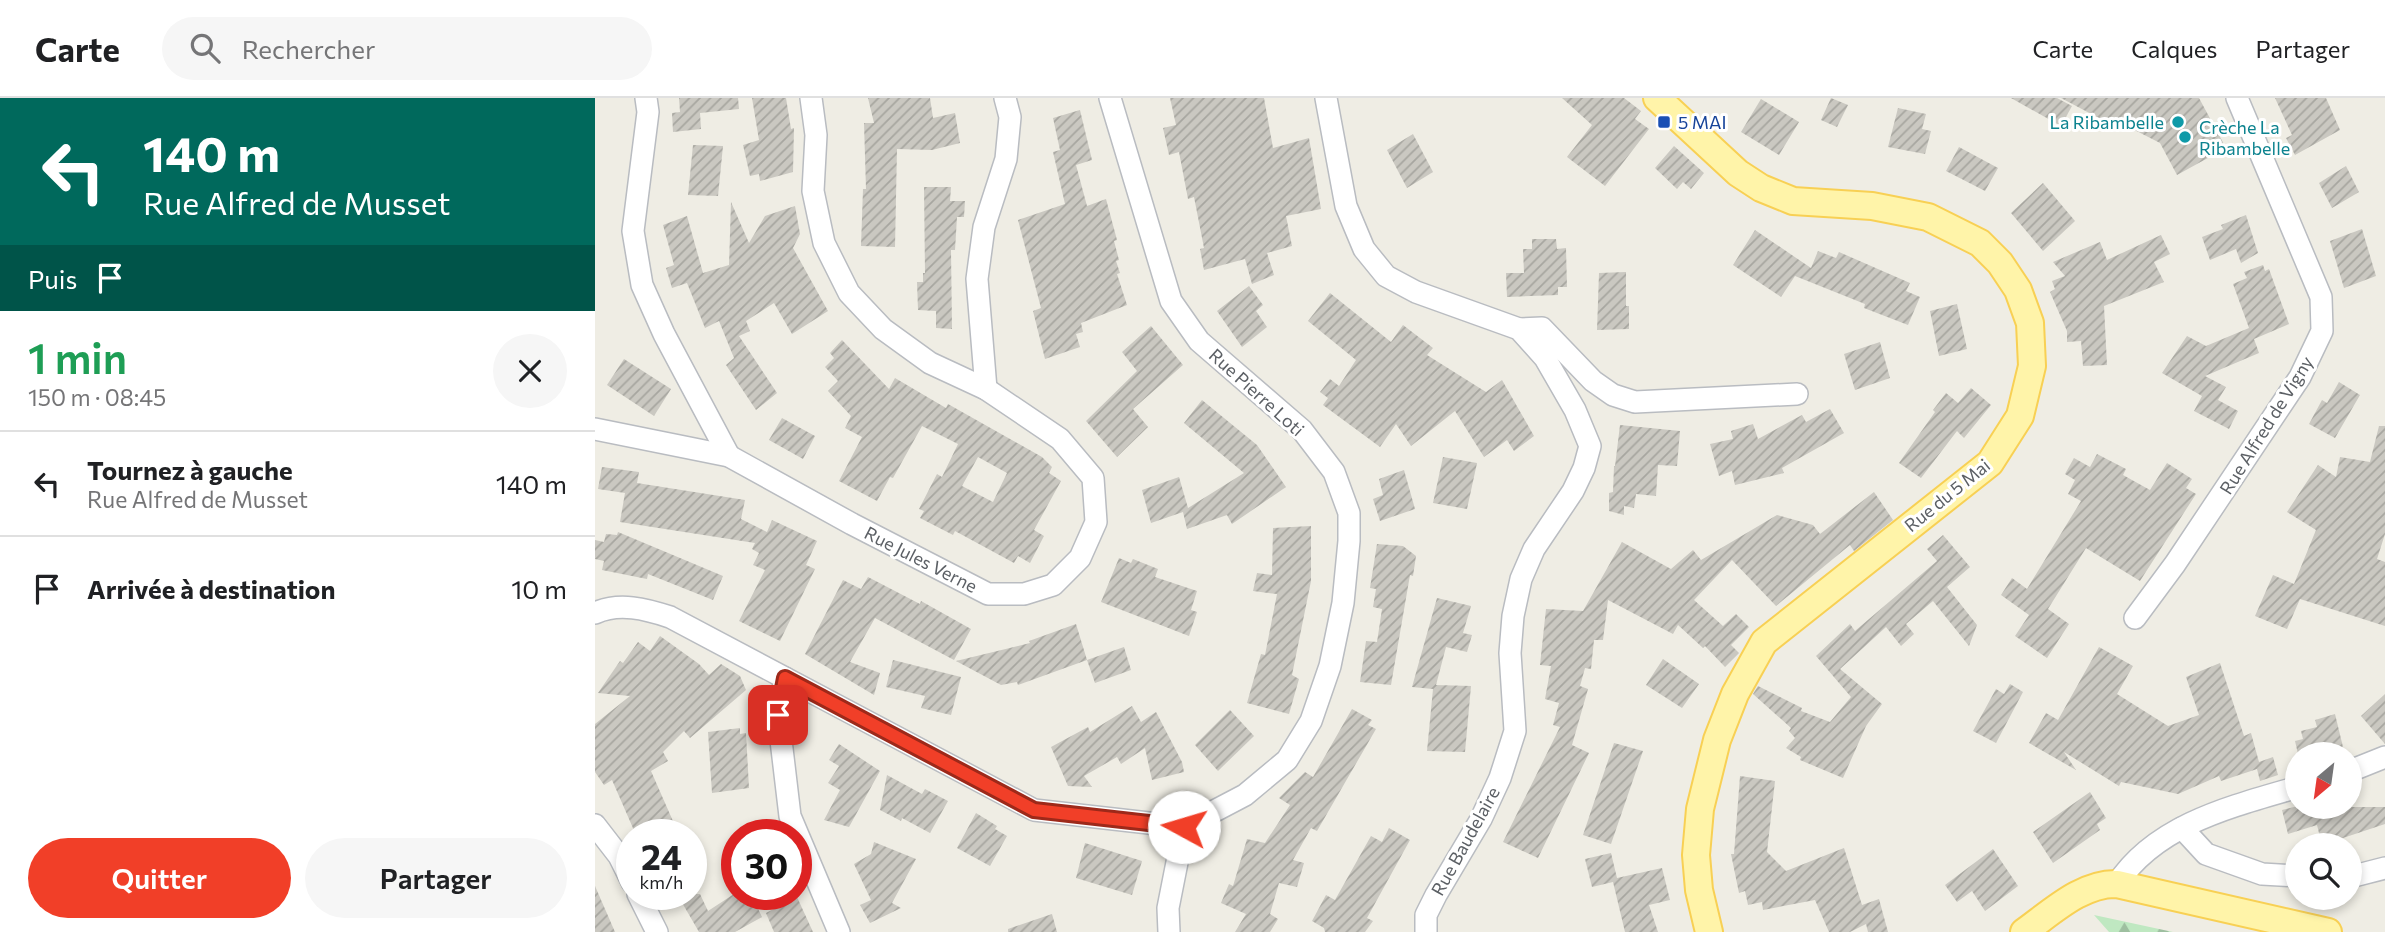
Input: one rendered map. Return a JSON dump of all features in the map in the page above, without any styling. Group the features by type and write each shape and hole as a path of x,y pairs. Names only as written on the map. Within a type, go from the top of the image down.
{"main road":[{"name":"Rue du 5 Mai","path":"1657,98 1738,173 1761,188 1793,201 1872,206 1928,217 1980,243 2000,263 2018,289 2029,323 2032,366 2020,416 1990,463 1765,642 1735,694 1717,740 1700,809 1696,855 1699,890 1709,932"},
{"path":"2024,932 2089,888 2105,884 2117,884 2328,932"}],"street":[{"path":"646,98 647,112 633,230 642,285 664,334 729,456"},
{"name":"Rue Jules Verne","path":"595,429 729,456 852,524 988,594 1024,594 1053,585 1080,558 1095,522 1093,478 1060,439 986,390 930,363 883,329 849,293 824,243 813,191 816,135 811,98"},
{"path":"986,390 977,279 984,227 1006,159 1010,117 1005,98"},
{"name":"Rue Pierre Loti","path":"1110,98 1171,301 1199,341 1302,430 1334,472 1349,513 1343,603 1330,666 1311,721 1287,760 1245,795 1184,827"},
{"name":"Rue Baudelaire","path":"1326,98 1346,206 1364,249 1386,276 1416,292 1519,330 1542,328 1593,381 1613,395 1635,402 1797,394"},
{"name":"Rue Alfred de Vigny","path":"2135,618 2175,564 2300,377 2322,331 2321,297 2237,98"},
{"name":"Rue Baudelaire","path":"1426,932 1426,915 1481,819 1500,778 1515,731 1510,653 1513,616 1521,579 1534,549 1573,491 1584,468 1590,446 1575,410 1545,358 1519,330"},
{"path":"595,613 604,609 628,608 644,609 670,617 1034,810 1184,827 1168,908 1169,932"},
{"path":"785,678 778,715 790,816 839,932"},
{"path":"2363,766 2385,757"},
{"path":"2117,884 2127,869 2146,850 2182,828 2238,804 2285,791"},
{"path":"595,825 616,852"},
{"path":"2182,828 2206,854 2262,874 2285,875"},
{"path":"2362,874 2385,868"},
{"path":"646,910 657,932"}],"green space":[{"path":"2094,915 2173,932 2109,932"}],"building":[{"path":"679,98 738,98 739,109 700,113 701,129 673,132 672,113 680,112"},
{"path":"752,98 786,98 791,129 794,128 793,172 760,181 759,174 750,176 743,145 759,140"},
{"path":"868,98 930,98 933,118 955,113 960,143 932,150 897,149 895,247 861,246 863,189 866,189 864,123 874,123"},
{"path":"1170,98 1264,98 1273,148 1309,138 1321,209 1286,216 1292,246 1267,253 1274,275 1252,284 1245,259 1204,270 1200,249 1204,248 1194,197 1188,199 1179,152 1169,155 1163,128 1176,125"},
{"path":"1562,98 1624,98 1641,111 1635,119 1649,129 1605,186 1567,157 1592,125"},
{"path":"1831,98 1848,105 1837,127 1821,120"},
{"path":"2011,98 2057,98 2072,106 2061,126"},
{"path":"2061,98 2199,98 2226,148 2177,175 2160,143 2115,120 2112,125"},
{"path":"2275,98 2326,98 2340,130 2295,155 2286,138 2292,135"},
{"path":"1761,99 1799,122 1779,155 1741,132"},
{"path":"1898,108 1926,114 1922,129 1931,131 1925,154 1888,147"},
{"path":"1080,110 1092,160 1076,165 1087,206 1106,199 1117,240 1114,241 1120,273 1117,274 1127,305 1081,323 1083,332 1076,334 1080,347 1045,359 1033,311 1041,308 1018,220 1065,204 1053,152 1060,150 1053,118"},
{"path":"1413,134 1433,172 1407,188 1387,150"},
{"path":"693,145 723,146 718,196 688,195"},
{"path":"1674,146 1704,173 1691,189 1683,182 1677,189 1655,168"},
{"path":"1959,147 1998,168 1985,191 1946,171"},
{"path":"2346,166 2359,192 2332,208 2319,183"},
{"path":"2043,183 2075,221 2043,251 2011,213"},
{"path":"924,187 951,187 950,201 965,201 964,217 957,217 955,250 951,250 952,329 936,328 936,311 918,310 917,282 923,282 925,273"},
{"path":"731,202 749,243 765,216 795,206 800,234 793,248 828,311 792,334 774,303 746,321 750,331 739,336 777,393 756,410 726,365 734,358 719,321 705,328 687,283 672,288 666,268 674,265 663,225 687,216 703,273 729,265"},
{"path":"2246,215 2258,253 2241,263 2236,249 2210,260 2202,237 2223,229 2221,225"},
{"path":"2362,229 2376,276 2344,288 2330,241"},
{"path":"1755,230 1811,268 1818,251 1836,258 1839,252 1910,283 1906,291 1920,297 1908,325 1864,308 1865,304 1795,276 1781,297 1733,265"},
{"path":"2161,235 2170,254 2154,262 2164,282 2104,306 2107,365 2083,366 2081,341 2067,342 2067,331 2050,292 2055,289 2052,281 2065,276 2053,262 2100,242 2107,260"},
{"path":"1532,239 1556,239 1557,249 1566,248 1567,287 1558,287 1558,295 1507,297 1506,273 1524,273 1523,249 1532,249"},
{"path":"2263,265 2265,271 2269,269 2289,324 2254,339 2259,353 2205,376 2226,387 2218,400 2238,411 2229,429 2194,411 2202,396 2162,373 2187,336 2206,346 2249,328 2233,284 2247,278 2244,272"},
{"path":"1626,272 1629,329 1597,330 1599,273"},
{"path":"1249,286 1263,305 1256,311 1267,327 1242,347 1217,311"},
{"path":"1330,293 1391,342 1403,325 1433,348 1427,355 1486,392 1502,380 1534,436 1514,451 1507,440 1484,457 1455,411 1411,446 1396,424 1380,447 1323,405 1328,398 1320,392 1330,379 1339,386 1356,360 1308,321"},
{"path":"1957,304 1967,349 1939,356 1930,311"},
{"path":"1151,326 1183,365 1133,409 1148,427 1117,457 1086,421 1137,371 1122,352"},
{"path":"842,340 889,389 895,378 946,408 948,404 1042,457 1052,467 1049,473 1061,481 1034,530 1044,536 1030,563 1018,556 1014,563 955,531 953,535 920,518 924,511 919,509 937,474 942,477 958,444 922,426 877,501 839,481 862,437 845,428 851,416 828,391 838,381 825,367 834,358 830,353","holes":["978,457 1007,473 993,502 962,486"]},
{"path":"1880,342 1890,378 1855,390 1844,354"},
{"path":"624,359 671,389 654,416 607,385"},
{"path":"2339,382 2360,395 2335,438 2309,424 2322,400 2327,403"},
{"path":"1971,388 1991,405 1964,438 1957,431 1921,478 1899,463 1946,393 1958,403"},
{"path":"1202,400 1257,445 1286,487 1232,524 1227,515 1187,529 1183,512 1151,523 1142,490 1179,477 1188,508 1244,473 1184,423"},
{"path":"1830,409 1844,433 1782,468 1784,473 1735,485 1732,471 1719,476 1710,444 1733,439 1731,431 1753,424 1758,439 1802,415 1806,422"},
{"path":"782,418 815,436 803,459 769,440"},
{"path":"1620,425 1680,431 1677,466 1658,465 1656,496 1636,494 1634,508 1624,506 1624,515 1609,511 1609,493 1613,492"},
{"path":"2379,426 2385,426 2385,534 2377,559 2385,562 2385,626 2300,599 2287,629 2255,616 2273,575 2294,584 2316,530 2287,512 2318,465 2336,477 2340,457 2370,462"},
{"path":"2097,454 2126,469 2123,475 2150,490 2167,463 2192,479 2186,488 2196,494 2140,581 2086,548 2048,609 2069,624 2047,658 2015,636 2029,615 2001,595 2012,578 2027,589 2081,501 2068,494 2075,480 2065,474 2074,458 2090,467"},
{"path":"1443,457 1477,463 1467,509 1433,503"},
{"path":"602,467 639,472 637,483 745,500 741,519 767,532 772,520 817,541 806,565 815,569 780,641 739,621 765,570 753,565 759,553 752,549 755,543 620,522 625,493 598,489"},
{"path":"1404,470 1415,509 1380,521 1373,499 1383,495 1379,479"},
{"path":"1874,492 1893,520 1854,551 1850,545 1776,606 1732,560 1694,600 1723,626 1736,614 1749,627 1731,645 1739,653 1725,667 1705,646 1703,648 1678,625 1673,634 1608,600 1603,640 1594,640 1591,669 1585,668 1580,686 1588,689 1572,745 1589,753 1538,858 1503,842 1560,727 1553,725 1559,703 1545,699 1551,666 1540,665 1546,609 1583,611 1622,542 1671,569 1693,550 1701,560 1777,515 1813,525 1820,534"},
{"path":"1311,526 1311,581 1292,675 1299,679 1289,714 1247,703 1261,654 1265,655 1277,594 1253,591 1257,573 1272,575 1273,528"},
{"path":"618,532 723,576 713,600 648,574 647,579 602,570 604,561 595,559 595,540 604,542 606,534 617,535"},
{"path":"1943,535 1970,567 1947,587 1977,625 1969,646 1933,601 1906,624 1914,634 1901,646 1886,627 1840,669 1882,704 1866,726 1843,778 1800,760 1801,757 1786,748 1795,738 1789,731 1791,728 1753,694 1758,686 1802,708 1801,711 1830,722 1851,697 1816,656 1850,624 1855,631 1937,561 1927,549"},
{"path":"1377,544 1403,546 1416,556 1413,576 1410,575 1391,685 1360,682 1366,641 1377,642 1382,609 1373,607 1376,589 1370,588"},
{"path":"1119,558 1131,563 1133,559 1158,569 1155,577 1197,591 1191,610 1197,612 1189,636 1101,602"},
{"path":"868,577 920,604 921,601 971,629 954,660 875,618 850,662 880,673 874,695 805,654 843,580 861,589"},
{"path":"1437,598 1471,606 1463,633 1472,635 1467,652 1446,647 1436,685 1471,686 1465,752 1427,751 1433,689 1412,687"},
{"path":"1076,624 1087,660 1018,685 1017,682 1001,685 956,661 1030,643 1029,641"},
{"path":"660,636 699,664 709,675 721,664 740,676 746,690 690,738 684,731 663,752 668,761 651,771 672,819 629,819 612,780 604,785 595,772 595,724 630,696 598,693 620,661 623,663 638,642 650,651"},
{"path":"1124,647 1131,670 1095,683 1087,660"},
{"path":"2099,647 2133,666 2117,694 2168,726 2199,715 2186,677 2220,663 2244,736 2251,733 2259,762 2273,757 2278,775 2260,781 2257,769 2221,781 2219,776 2178,794 2121,782 2119,786 2064,752 2076,770 2029,743 2046,713 2058,720"},
{"path":"1663,659 1699,684 1682,708 1646,685"},
{"path":"893,660 961,677 951,715 921,708 925,696 886,687"},
{"path":"2010,684 2023,692 1996,743 1973,731 1996,689 2004,694"},
{"path":"2385,694 2385,744 2361,716"},
{"path":"1132,706 1141,722 1156,712 1182,762 1184,772 1152,780 1145,748 1121,764 1117,757 1084,776 1092,787 1068,786 1051,747 1088,727 1090,732"},
{"path":"1352,709 1372,720 1368,725 1376,729 1317,831 1311,828 1293,860 1304,863 1297,887 1279,883 1270,914 1278,919 1270,932 1235,932 1246,914 1221,903 1229,884 1233,886 1247,839 1265,843 1290,805 1279,798 1305,772 1313,777"},
{"path":"1230,710 1254,736 1218,771 1195,745"},
{"path":"2335,714 2342,742 2295,742 2303,739 2301,731 2317,727 2315,720"},
{"path":"740,728 740,734 746,733 749,788 712,793 708,732"},
{"path":"1614,743 1643,751 1611,844 1583,835"},
{"path":"839,744 880,771 849,827 824,820 840,790 828,783 839,766 829,760"},
{"path":"887,775 922,794 925,789 948,801 930,833 880,810"},
{"path":"1740,776 1775,781 1767,852 1786,871 1844,848 1862,905 1879,899 1888,932 1868,932 1866,924 1850,932 1829,932 1815,900 1763,910 1762,902 1748,905 1745,891 1739,893 1731,854 1734,854"},
{"path":"2090,792 2106,818 2097,824 2100,830 2053,863 2033,832"},
{"path":"2363,807 2385,807 2385,824 2358,833 2319,833 2317,825 2288,833 2282,810 2285,809 2285,819 2363,819"},
{"path":"976,813 1007,836 990,866 957,848"},
{"path":"1389,828 1410,840 1367,918 1373,921 1365,932 1325,932 1324,928 1312,921 1326,895 1335,900 1371,836 1382,842"},
{"path":"874,842 916,859 892,903 901,908 870,923 860,905 871,900 854,864 871,854"},
{"path":"1085,843 1142,861 1132,895 1076,878"},
{"path":"1993,849 2018,886 1985,911 1972,891 1957,902 1945,885"},
{"path":"1611,853 1617,878 1662,868 1670,900 1649,905 1658,932 1625,932 1613,882 1592,887 1585,859"},
{"path":"595,886 615,932 595,932"},
{"path":"721,902 721,910 759,910 762,917 735,932 699,932 686,910 708,911"},
{"path":"772,910 803,910 813,932 774,932 766,913"},
{"path":"1052,914 1057,932 1008,932 1008,929"}],"place":[{"name":"5 MAI","path":"1664,122"},
{"name":"La Ribambelle","path":"2178,122"},
{"name":"Crèche La Ribambelle","path":"2185,137"}],"route":[{"path":"778,715 785,678 1034,810 1184,827"}]}
